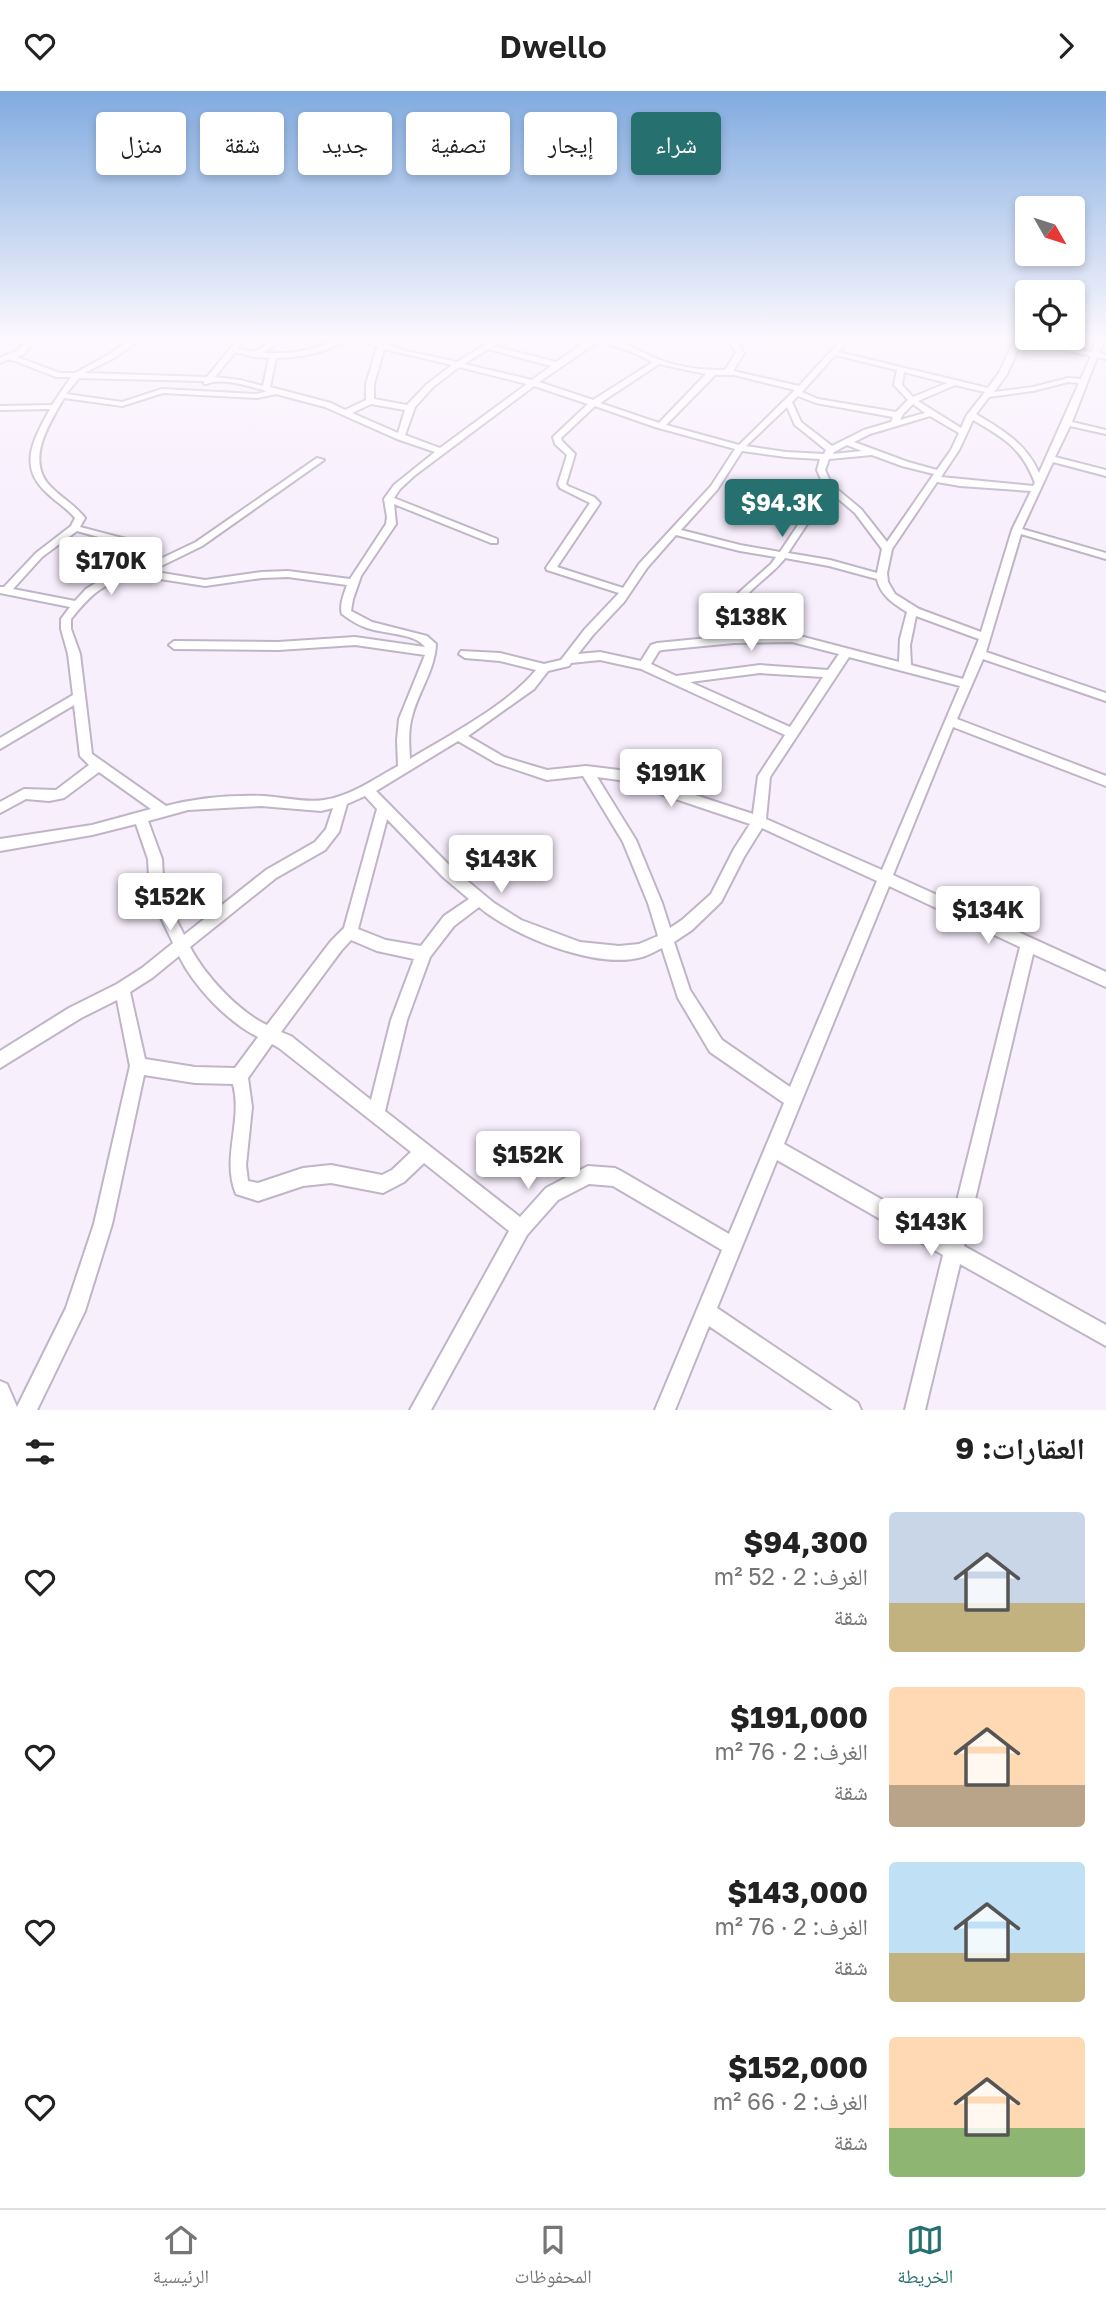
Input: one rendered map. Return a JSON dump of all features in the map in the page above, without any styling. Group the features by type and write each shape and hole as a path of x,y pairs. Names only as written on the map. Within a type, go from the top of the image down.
{"street":[{"path":"3,591 39,555 75,528 80,518 75,511 47,491 33,464 32,453 61,401"},
{"path":"97,401 122,404 133,401"},
{"path":"313,401 443,452"},
{"path":"345,413 370,401 409,408"},
{"path":"400,437 409,408 417,401"},
{"path":"404,768 402,742 406,713 431,652 430,644 426,639 370,627 356,620 346,612 347,598 352,583 391,524 389,499 397,487 509,401"},
{"path":"586,401 661,426 740,448 773,454 874,452"},
{"path":"598,401 557,437 558,442 571,454 562,484 564,488 595,503 551,568 626,592"},
{"path":"661,426 685,401"},
{"path":"465,654 500,657 544,668 560,666 570,659 580,643 626,592 649,558 714,488 740,448 788,401 798,423 827,454"},
{"path":"815,401 897,415"},
{"path":"893,426 897,415 910,401"},
{"path":"912,401 964,433"},
{"path":"983,401 971,415 964,433 938,476 887,549 881,577 885,588 896,600 913,610 986,638"},
{"path":"665,1410 950,721 981,654 1017,530 1076,401"},
{"path":"0,408 57,407"},
{"path":"887,549 858,511 828,486 821,470 827,454 846,442 867,432 933,413"},
{"path":"971,415 1021,448 1031,460 1037,486"},
{"path":"1067,423 1106,432"},
{"path":"846,442 958,484 1037,486"},
{"path":"1050,458 1106,473"},
{"path":"162,810 139,791 97,766 86,755 80,696 66,619 90,591 111,579 144,570 199,544 320,460"},
{"path":"734,639 735,608 740,597 775,566 828,486"},
{"path":"389,499 494,541"},
{"path":"75,528 146,547 150,561 156,565"},
{"path":"1017,530 1106,556"},
{"path":"676,532 740,548 830,563 881,577"},
{"path":"144,570 160,576 205,583 288,574 352,583"},
{"path":"3,591 76,605"},
{"path":"906,668 902,650 913,610"},
{"path":"644,666 655,648 662,646 734,639 792,638 967,684"},
{"path":"174,645 278,646 355,641 431,652"},
{"path":"367,790 448,873 478,899 516,925 580,949 619,953 640,951 687,925 716,898 738,853 759,822 764,775 846,652"},
{"path":"981,654 1106,697"},
{"path":"570,659 600,656 644,666 792,733"},
{"path":"0,845 92,830 188,805 261,801 321,806 342,801 367,790 457,735 530,686 544,668"},
{"path":"674,680 760,669 831,674"},
{"path":"0,744 80,696"},
{"path":"950,721 1106,781"},
{"path":"457,735 500,760 529,770 547,775 586,771 619,775 684,795 722,812 791,834 1106,980"},
{"path":"0,808 24,794 60,794 97,766"},
{"path":"586,771 629,840 683,993 716,1046 793,1099"},
{"path":"0,1060 75,1013 122,989 181,947 271,874 320,846 332,832 342,801"},
{"path":"239,1076 336,946 350,932 384,807"},
{"path":"139,818 155,859 157,895 181,947 222,1002 250,1025 285,1042 521,1229"},
{"path":"376,1113 400,1020 424,953 449,921 478,899"},
{"path":"350,932 368,943 387,949 424,953"},
{"path":"915,1410 1028,945"},
{"path":"26,1410 75,1311 103,1224 138,1066 122,989"},
{"path":"138,1066 195,1075 239,1076"},
{"path":"239,1076 245,1091 237,1177 243,1188 258,1192 303,1177 331,1174 383,1184 398,1176 424,1152"},
{"path":"773,1148 1106,1336"},
{"path":"419,1410 521,1229 552,1194 588,1175 615,1177 733,1246"},
{"path":"705,1312 851,1410"},
{"path":"0,1391 8,1410"}]}
